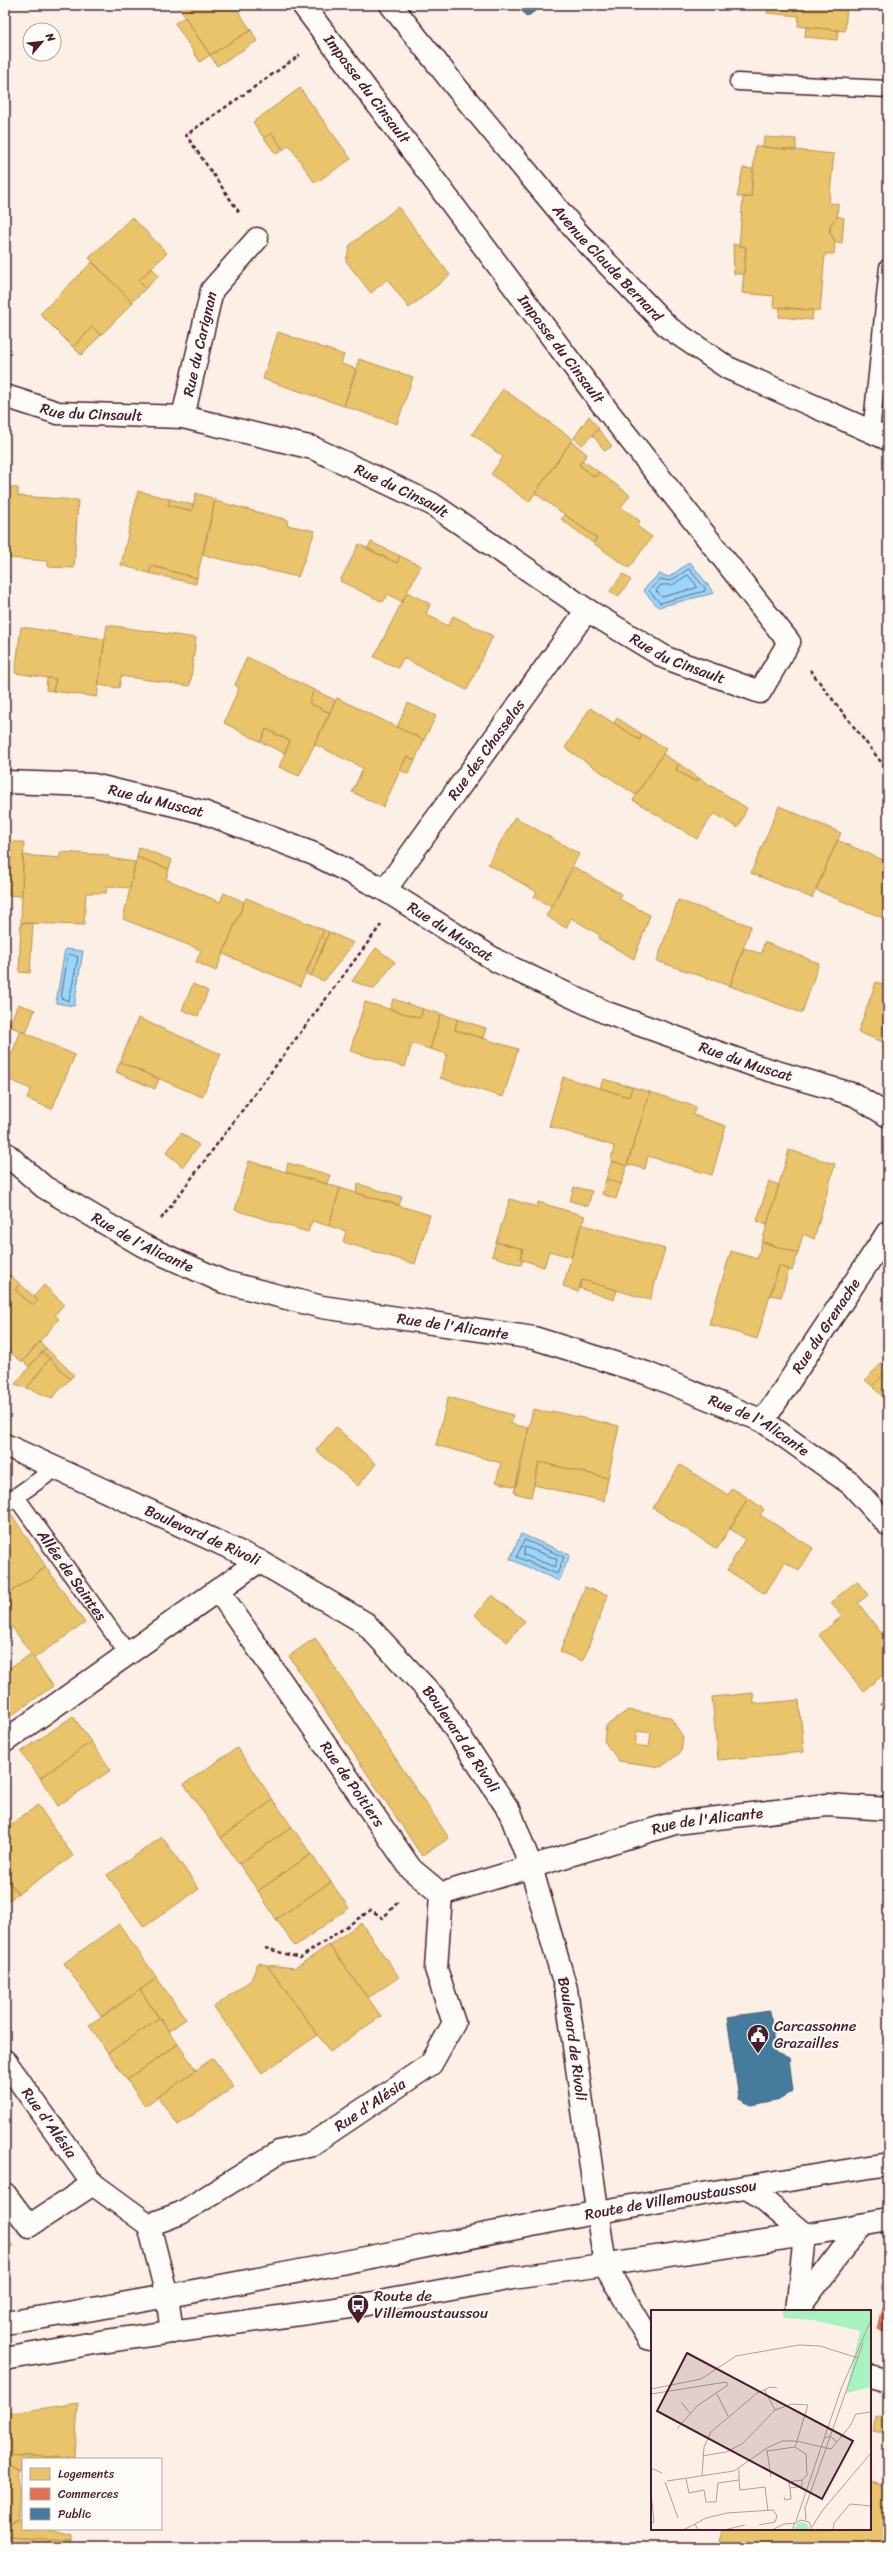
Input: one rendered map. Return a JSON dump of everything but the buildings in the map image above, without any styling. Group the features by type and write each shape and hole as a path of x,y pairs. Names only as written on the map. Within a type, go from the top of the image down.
{"street":[{"name":"Impasse du Cinsault","path":"303,5 598,400 789,642"},
{"name":"Avenue Claude Bernard","path":"391,5 456,87 576,231 669,328 728,368 879,436"},
{"name":"Rue du Carignan","path":"183,417 212,290 257,239"},
{"name":"Rue du Cinsault","path":"5,396 58,413 183,417 313,448 432,504 587,610 666,658 760,692 789,642"},
{"name":"Rue des Chasselas","path":"392,895 587,610"},
{"name":"Rue du Muscat","path":"5,782 93,785 203,812 314,854 392,895 497,961 607,1013 753,1065 856,1095 888,1116"},
{"name":"Rue de l'Alicante","path":"5,1153 44,1186 142,1245 224,1282 322,1307 534,1338 646,1373 763,1421 851,1484 888,1525"},
{"name":"Rue du Grenache","path":"763,1421 888,1232"},
{"name":"Boulevard de Rivoli","path":"5,1445 259,1561 365,1623 434,1697 510,1812 531,1867 566,1989 599,2212 605,2266"},
{"path":"5,1741 259,1561"},
{"name":"Rue de Poitiers","path":"218,1590 411,1869 441,1894"},
{"name":"Rue de l'Alicante","path":"531,1867 675,1823 827,1805 888,1809"},
{"path":"441,1894 531,1867"},
{"name":"Rue d'Alésia","path":"5,2061 93,2184 149,2225 181,2213 279,2152 312,2144 431,2064 454,2023 436,1969 441,1894"},
{"name":"Route de Villemoustaussou","path":"5,2323 167,2296 507,2232 599,2212 888,2164"},
{"path":"5,2194 29,2226 93,2184"},
{"path":"748,2187 804,2235"},
{"path":"5,2359 172,2332 357,2306 513,2278 605,2266 804,2235 888,2220"},
{"path":"149,2225 167,2296 172,2332"},
{"path":"798,2310 861,2225"},
{"path":"798,2310 804,2235"},
{"path":"605,2266 648,2338 651,2339"},
{"path":"871,2376 888,2381"}],"lane":[{"path":"738,82 888,89"},
{"path":"879,436 888,266"},
{"path":"10,1501 55,1469"},
{"name":"Allée de Saintes","path":"10,1501 128,1654"}],"path":[{"path":"257,239 186,135 327,36"},
{"path":"789,642 888,770"},
{"path":"142,1245 392,895"},
{"path":"265,1948 300,1958 371,1910 383,1918 420,1877"}],"water":[{"path":"690,562 714,593 658,607 643,590 659,574 669,577"},
{"path":"65,949 83,951 74,1006 56,1003"},
{"path":"521,1534 570,1555 559,1581 510,1559"}],"place":[{"name":"Carcassonne Grazailles","path":"758,2054"},
{"name":"Route de Villemoustaussou","path":"358,2324"}]}
